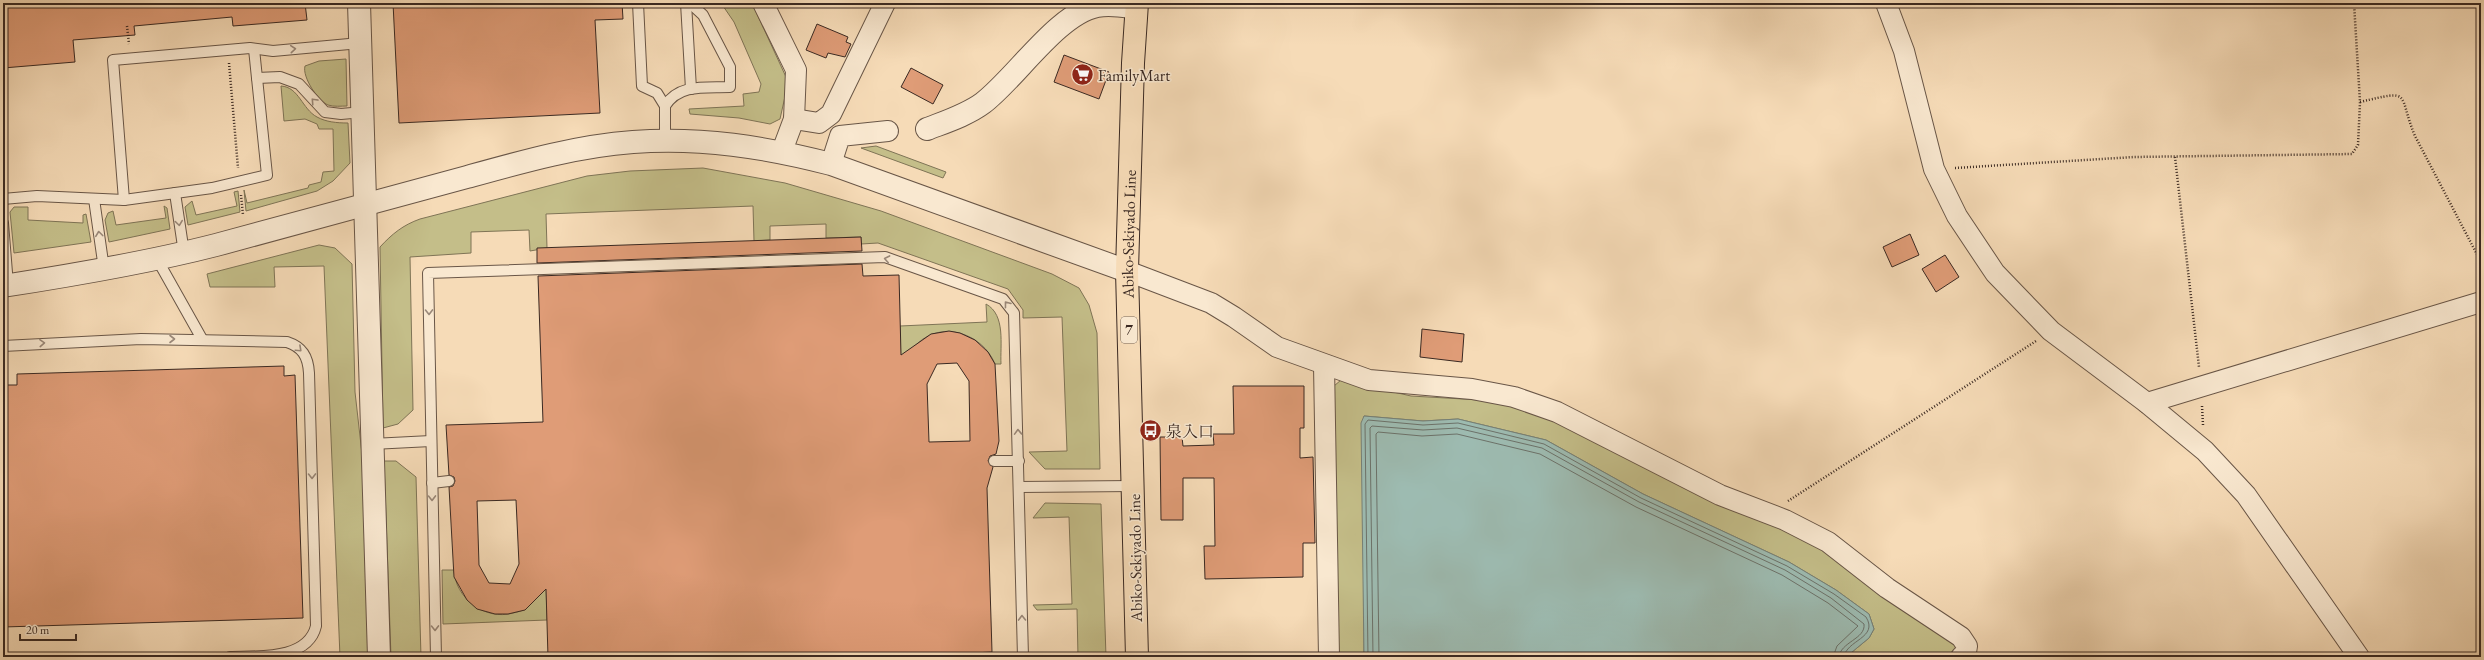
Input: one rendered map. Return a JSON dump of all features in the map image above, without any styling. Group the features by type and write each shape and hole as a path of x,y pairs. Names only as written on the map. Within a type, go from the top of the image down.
{"main road":[{"name":"Abiko-Sekiyado Line","path":"1137,6 1127,271 1137,657"}],"street":[{"path":"359,3 379,657"},
{"path":"763,3 796,70 794,119 782,152"},
{"path":"794,119 819,123 831,114 886,3"},
{"path":"1886,3 1904,51 1934,169 1957,216 1995,273 2051,331 2147,403 2205,451 2246,494 2359,657"},
{"path":"928,129 981,105 1005,85 1062,25 1078,13 1097,6 1114,4 1137,6"},
{"path":"831,164 840,136 888,131"},
{"path":"6,285 104,269 184,253 366,203 574,150 633,142 665,141 737,144 782,152 831,164 1211,303 1277,347 1324,366 1369,380 1472,389 1514,396 1557,412 1720,495 1768,514 1828,542 1887,588 1952,630 1967,646 1966,652 1961,657"},
{"path":"2147,403 2481,302"},
{"path":"1324,366 1329,657"}],"lane":[{"path":"638,3 642,86 657,93 665,106 665,141"},
{"path":"686,3 691,89"},
{"path":"665,106 676,93 691,89 730,88 730,67 703,15 690,3"},
{"path":"124,200 113,60 254,49 274,51 360,43"},
{"path":"3,199 38,196 124,200 212,188 266,175 254,49"},
{"path":"257,78 280,77 294,81 324,112 340,114 363,112"},
{"path":"175,193 184,253"},
{"path":"94,199 104,269"},
{"path":"3,223 6,285"},
{"path":"436,657 428,273 885,257 1003,299 1014,313 1020,487 1023,657"},
{"path":"158,258 202,339"},
{"path":"3,346 141,339 202,339 287,342 297,345 308,361 316,626 314,636 306,646 291,653 230,657"},
{"path":"372,444 431,441"},
{"path":"994,461 1019,460"},
{"path":"432,483 449,482"},
{"path":"1020,487 1133,486"}],"path":[{"path":"1934,169 2175,157 2352,154 2358,145 2360,102 2354,3"},
{"path":"127,26 129,49"},
{"path":"229,63 239,170"},
{"path":"2360,102 2392,94 2399,95 2405,102 2415,136 2481,262"},
{"path":"2175,157 2201,386 2205,451"},
{"path":"240,190 243,215"},
{"path":"1768,514 2051,331"}],"shaded area":[{"path":"721,3 752,3 786,77 788,83 780,119 770,124 739,118 690,114 689,109 744,106 743,94 759,92 761,84 734,22"},
{"path":"346,59 347,106 328,105 320,99 308,82 305,66 319,61"},
{"path":"281,86 292,90 317,117 332,122 348,123 350,163 333,181 317,191 246,211 244,190 247,203 308,188 309,185 321,182 323,172 334,171 333,129 319,129 317,124 305,119 284,121"},
{"path":"876,146 946,172 943,178 861,148"},
{"path":"703,168 785,183 881,211 1052,274 1079,288 1089,305 1097,333 1100,469 1045,469 1029,452 1067,451 1062,317 1023,318 1023,310 1008,289 878,243 861,244 861,237 826,238 826,224 770,226 770,240 754,241 753,206 546,214 547,248 530,251 529,230 471,232 471,253 410,257 413,410 398,424 383,428 380,247 393,234 408,224 420,219 587,176 630,171"},
{"path":"238,191 240,212 188,225 185,207 192,201 196,215 237,206 234,192"},
{"path":"164,206 167,208 170,229 109,242 105,220 108,213 113,211 116,225 166,218"},
{"path":"14,207 28,207 28,220 83,223 83,215 86,214 91,242 14,253 10,212"},
{"path":"319,245 335,248 352,264 355,392 363,463 370,657 340,657 324,266 274,267 275,287 210,287 207,274"},
{"path":"986,304 997,315 1001,331 1001,364 995,364 989,354 972,338 950,332 939,332 928,336 918,343 910,352 901,369 900,326 987,322"},
{"path":"1341,380 1411,396 1515,402 1824,548 1957,646 1952,657 1846,657 1869,638 1874,629 1869,614 1836,590 1789,562 1643,494 1546,440 1458,419 1423,421 1364,416 1364,657 1338,657 1334,386"},
{"path":"384,461 396,461 416,477 421,657 391,657"},
{"path":"1045,503 1101,504 1106,657 1078,657 1077,609 1037,610 1033,605 1072,604 1069,517 1033,518"},
{"path":"442,570 454,570 460,590 466,598 473,605 492,614 502,615 525,609 534,600 546,582 547,620 443,624"}],"water":[{"path":"1364,416 1423,421 1458,419 1546,440 1643,494 1789,562 1836,590 1869,614 1874,629 1869,638 1846,657 1364,657 1361,423"}],"building":[{"path":"3,3 305,3 307,20 233,26 232,17 134,26 135,35 73,40 75,62 3,68"},
{"path":"393,3 622,3 623,19 595,20 600,113 399,123"},
{"path":"817,24 848,37 846,42 851,44 845,57 828,53 826,58 806,50"},
{"path":"1064,55 1109,72 1099,99 1054,82"},
{"path":"911,68 943,85 933,104 901,87"},
{"path":"1910,234 1919,255 1892,267 1883,247"},
{"path":"861,237 862,251 537,263 537,248"},
{"path":"1945,255 1959,277 1936,292 1922,269"},
{"path":"862,264 863,276 899,275 901,355 931,334 949,331 960,333 975,340 988,352 995,364 999,441 996,454 990,456 988,461 993,467 987,488 992,652 954,654 954,657 548,657 546,589 525,610 508,614 495,614 477,609 467,600 454,577 449,487 453,486 455,481 454,477 449,475 446,425 543,422 538,276","holes":["957,363 969,381 970,441 929,442 927,384 937,364","516,500 519,564 510,584 489,583 479,565 477,501"]},
{"path":"1422,329 1464,334 1462,362 1420,357"},
{"path":"284,366 284,376 295,375 303,618 3,627 3,385 17,385 17,374"},
{"path":"1233,386 1304,386 1304,428 1300,428 1300,458 1313,457 1315,543 1303,543 1303,577 1205,579 1204,546 1215,546 1214,478 1183,478 1183,520 1161,520 1160,437 1182,437 1183,446 1214,445 1213,434 1234,434"}],"place":[{"name":"FamilyMart","path":"1083,75"},
{"name":"泉入口","path":"1150,431"}]}
